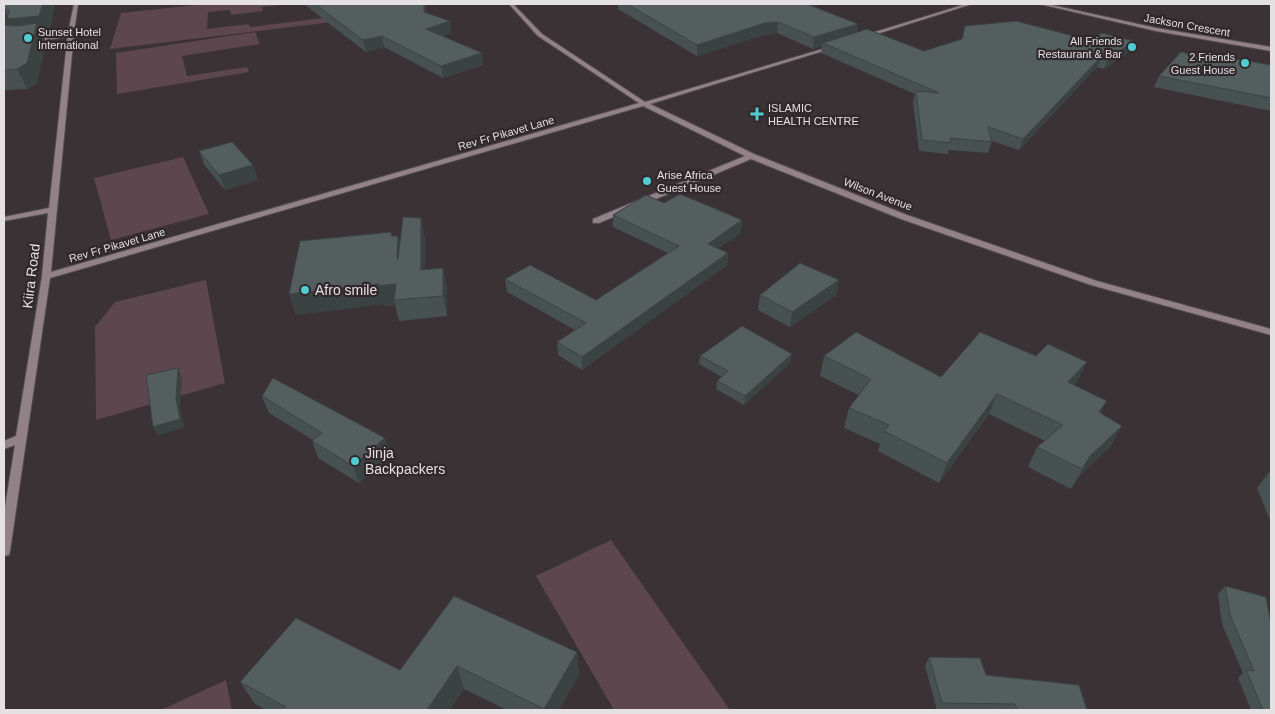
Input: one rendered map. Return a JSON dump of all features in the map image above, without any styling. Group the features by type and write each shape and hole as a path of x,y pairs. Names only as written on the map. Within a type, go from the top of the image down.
{"street":[{"name":"Kiira Road","path":"4,551 46,276 71,35 76,4"},
{"name":"Wilson Avenue","path":"511,4 540,35 644,104 751,156 904,216 1094,283 1271,332"},
{"path":"858,38 970,4"},
{"name":"Jackson Crescent","path":"1042,4 1118,22 1271,49"},
{"path":"23,41 71,35"},
{"name":"Rev Fr Pikavet Lane","path":"46,276 644,104 840,44"},
{"path":"596,221 751,156"},
{"path":"4,219 53,210"},
{"path":"4,445 21,438"}],"shaded area":[{"path":"205,4 290,4 262,7 263,11 231,15 230,10 208,12 207,29 249,24 250,27 323,18 391,15 110,49 121,13"},
{"path":"255,32 260,44 182,56 187,76 247,67 249,72 117,94 116,53"},
{"path":"183,157 209,214 111,240 94,178"},
{"path":"206,280 225,383 96,420 95,327 115,302"},
{"path":"611,540 730,710 614,710 536,576"},
{"path":"226,680 232,710 161,710"}],"building":[{"path":"4,4 43,4 39,16 7,19 9,10 4,9"},
{"path":"315,4 424,4 424,12 450,21 426,29 482,53 441,66 382,36 363,40"},
{"path":"627,4 807,4 858,24 814,37 778,22 765,23 697,45"},
{"path":"1016,21 1089,40 1102,33 1134,41 1108,59 1101,57 1023,139 988,127 992,142 950,138 951,143 922,140 916,91 939,93 823,43 867,29 924,51 962,39 965,26"},
{"path":"37,23 27,63 17,69 4,70 4,25 18,26"},
{"path":"1181,52 1217,61 1219,56 1271,65 1271,98 1159,76"},
{"path":"232,142 253,165 219,175 199,151"},
{"path":"680,194 742,220 708,244 728,253 582,357 557,342 586,323 505,279 530,265 596,300 679,246 613,215 646,195 664,203"},
{"path":"403,217 421,218 421,270 443,268 443,296 394,300 396,284 379,286 379,284 289,294 300,241 391,232 391,236 398,236 398,259"},
{"path":"800,263 839,280 792,312 760,295"},
{"path":"742,326 792,354 745,396 717,381 728,371 700,356"},
{"path":"856,332 941,377 980,332 1036,356 1048,344 1087,362 1068,382 1107,401 1099,412 1122,426 1090,456 1082,469 1037,447 1063,425 997,394 947,463 884,431 889,425 849,408 871,379 824,356"},
{"path":"178,368 176,398 180,419 153,427 146,375"},
{"path":"273,378 385,438 353,466 312,441 322,433 262,396"},
{"path":"1225,586 1266,597 1271,624 1271,710 1263,710 1246,670 1254,671 1230,615"},
{"path":"454,596 577,652 544,709 457,666 427,710 283,710 286,707 240,682 296,618 400,670"},
{"path":"929,657 980,658 986,675 1079,685 1087,710 1017,710 1015,704 942,703"}],"place":[{"name":"Sunset Hotel International","path":"28,38"},
{"name":"All Friends Restaurant & Bar","path":"1132,47"},
{"name":"2 Friends Guest House","path":"1245,63"},
{"name":"ISLAMIC HEALTH CENTRE","path":"757,114"},
{"name":"Arise Africa Guest House","path":"647,181"},
{"name":"Afro smile","path":"305,290"},
{"name":"Jinja Backpackers","path":"355,461"}]}
